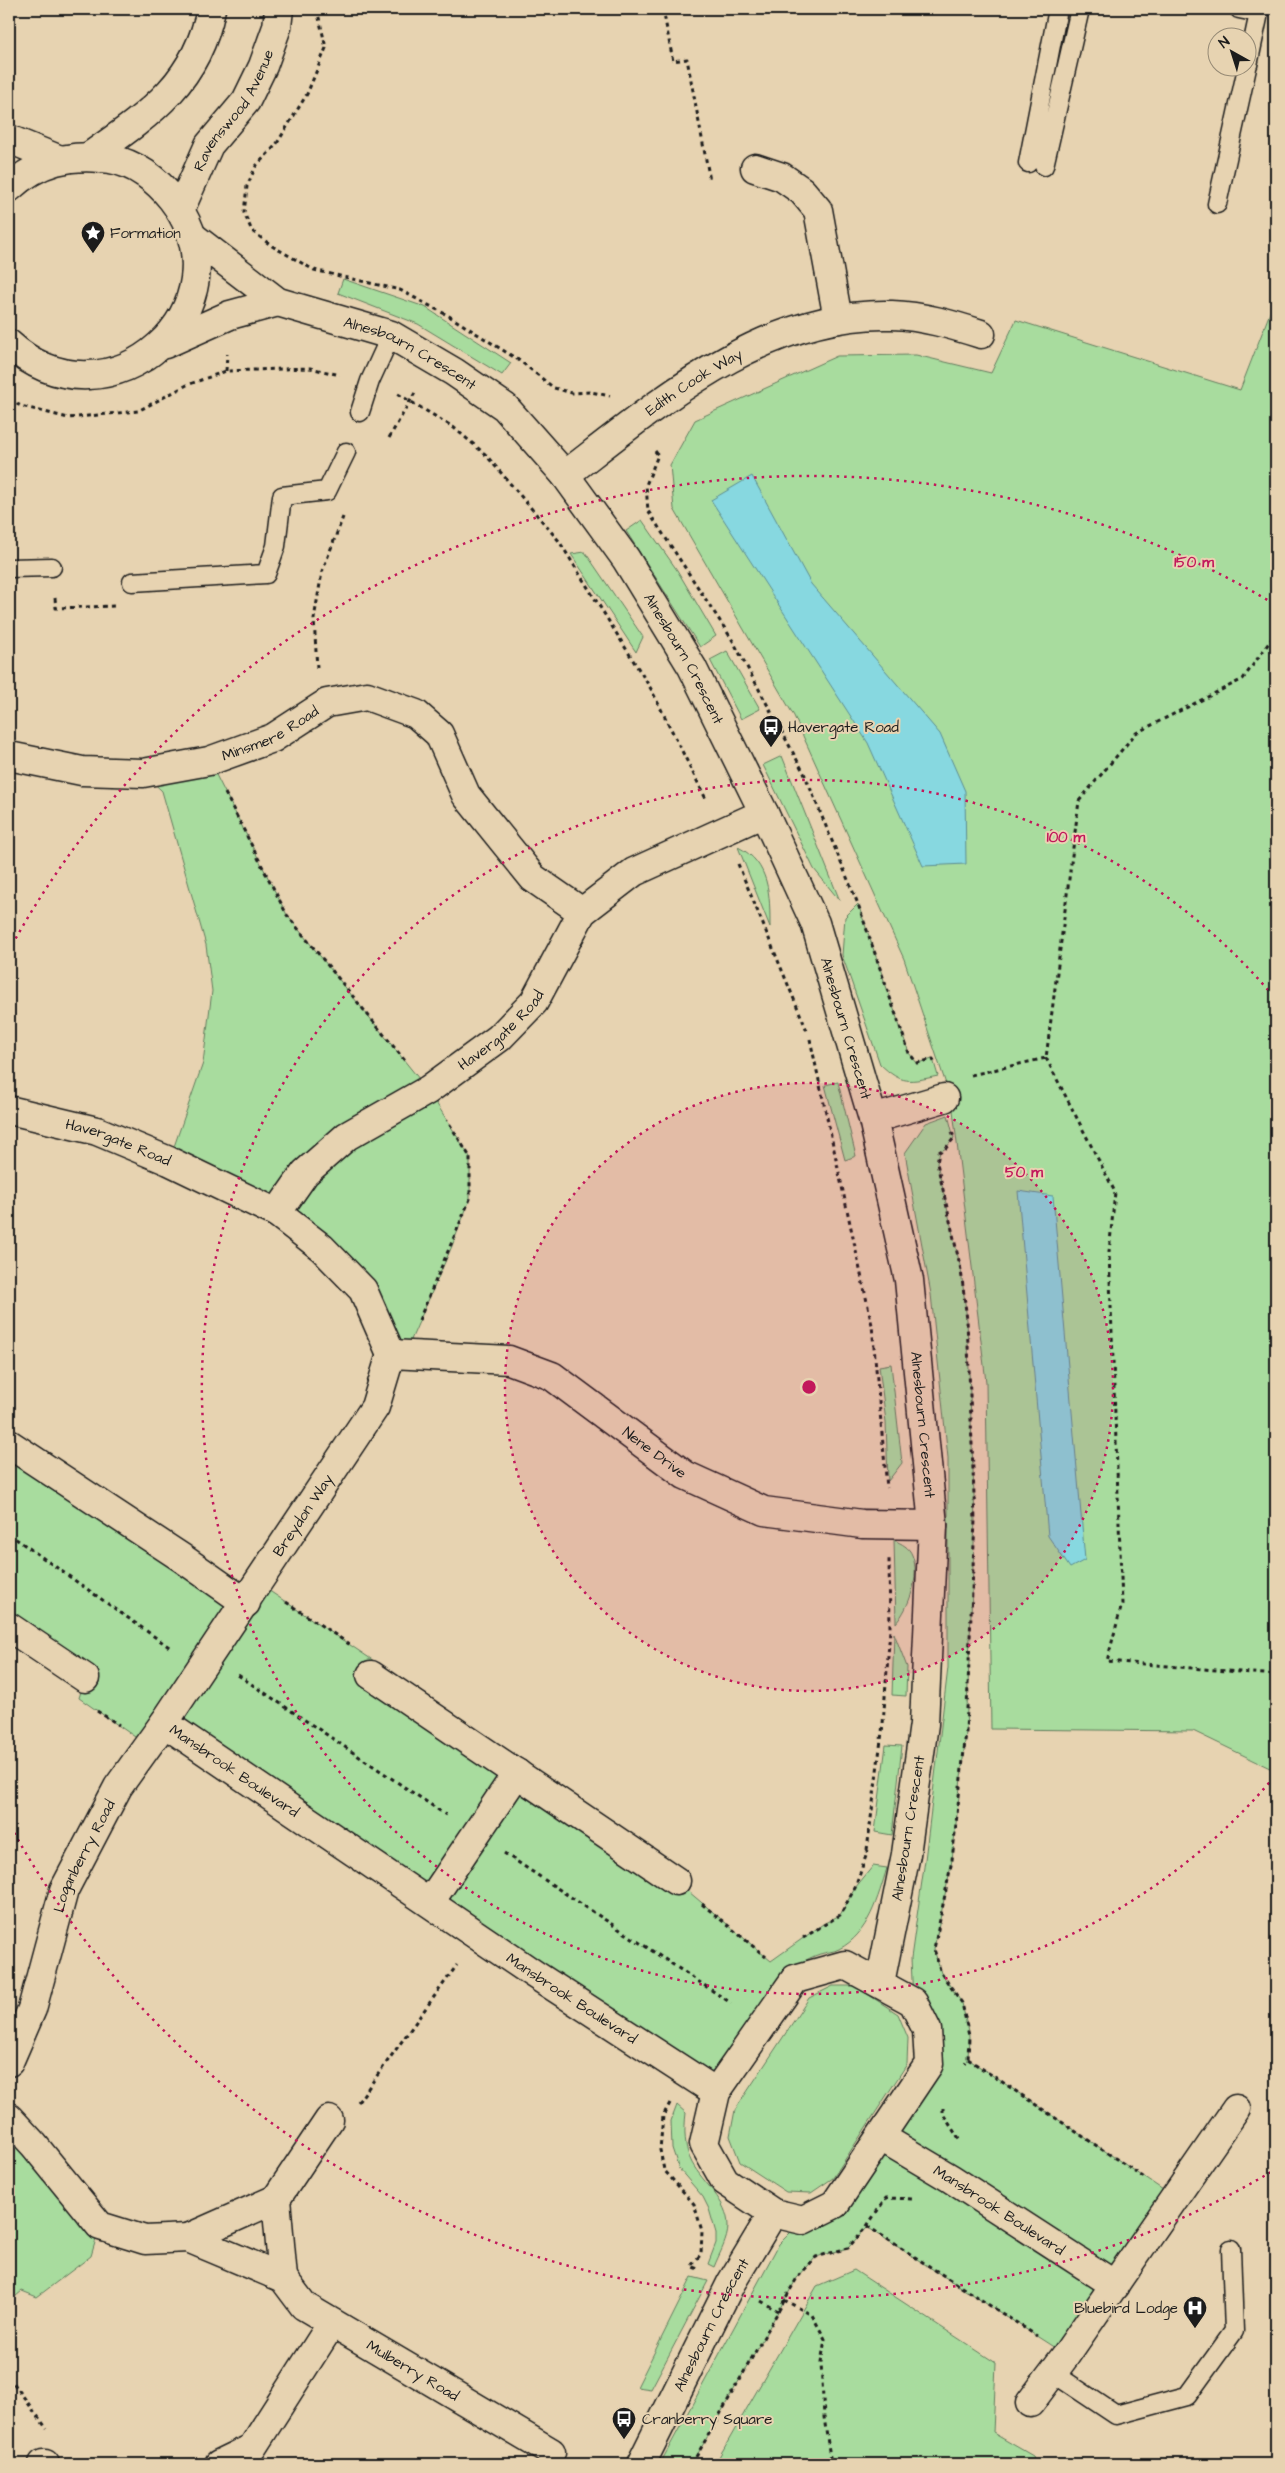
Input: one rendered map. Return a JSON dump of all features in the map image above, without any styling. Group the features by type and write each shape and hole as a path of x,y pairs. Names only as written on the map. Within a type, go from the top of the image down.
{"street":[{"path":"90,156 138,122 180,83 206,34 211,9"},
{"name":"Ravenswood Avenue","path":"180,210 209,145 246,101 255,84 277,27 280,9"},
{"path":"9,139 58,159"},
{"path":"9,188 37,167 58,159 90,156 118,160 142,171 164,189 180,210 192,236 195,266 191,296 179,324 160,347"},
{"path":"755,168 782,177 802,190 818,210 838,319"},
{"name":"Alnesbourn Crescent","path":"192,236 278,302 391,336 454,372 505,407 565,475 626,559 692,667 764,813 815,923 873,1119 909,1280 933,1526 924,1724 906,1854 880,1983"},
{"path":"9,344 21,355 48,369 79,376 108,373 136,364 160,347 230,315 278,302"},
{"name":"Edith Cook Way","path":"565,475 675,392 724,362 777,336 838,319 892,315 944,322 981,334"},
{"name":"Minsmere Road","path":"9,756 82,771 143,773 209,761 273,738 327,703 367,696 416,714 440,734 466,795 533,878 582,912"},
{"name":"Havergate Road","path":"277,1213 305,1173 347,1136 428,1090 499,1038 534,1002 582,912 634,872 764,813"},
{"path":"873,1119 942,1090"},
{"name":"Havergate Road","path":"9,1110 97,1132 169,1161 277,1213 322,1248 363,1290 397,1355"},
{"name":"Nene Drive","path":"397,1355 509,1360 552,1376 685,1475 764,1511 862,1524 933,1526"},
{"name":"Breydon Way","path":"200,1669 375,1407 397,1355"},
{"path":"9,1444 182,1558 252,1593"},
{"path":"9,1627 85,1678"},
{"name":"Loganberry Road","path":"9,2062 32,2010 64,1890 118,1787 164,1724 200,1669"},
{"path":"371,1674 676,1882"},
{"name":"Mansbrook Boulevard","path":"164,1724 573,2000 716,2092"},
{"path":"430,1902 474,1834 517,1773"},
{"path":"845,1965 913,2002 927,2030 929,2064 835,2204 803,2220 773,2213 725,2181 704,2144 716,2092 795,1979 845,1965"},
{"path":"1030,2403 1060,2364 1236,2109"},
{"path":"9,2118 34,2145 100,2226 145,2240 188,2238 276,2199 329,2120"},
{"name":"Mansbrook Boulevard","path":"881,2137 950,2178 1115,2285"},
{"path":"188,2238 283,2278 276,2199"},
{"name":"Alnesbourn Crescent","path":"641,2464 731,2284 773,2213"},
{"name":"Mulberry Road","path":"283,2278 304,2306 552,2452"},
{"path":"220,2464 252,2448 332,2323"}],"lane":[{"path":"1058,9 1036,164 1080,9"},
{"path":"1239,9 1259,13 1256,28"},
{"path":"1217,204 1244,78"},
{"path":"360,412 370,381 391,336"},
{"path":"132,582 266,574 276,546 282,496 327,491 346,452"},
{"path":"9,568 52,567"},
{"path":"1060,2364 1116,2415 1187,2396 1234,2331 1231,2249"}],"path":[{"path":"317,9 326,48 307,94 276,145 256,166 247,186 244,213 252,231 272,246 314,270 400,290 449,316 496,346 554,388 572,393 591,392 611,397 636,421 658,456 646,485 648,511 733,641 804,773 858,904 909,1053 917,1063 933,1059 954,1138 940,1152 937,1163 961,1270 966,1312 975,1520 966,1732 952,1860 934,1949 941,1973 962,2003 969,2036 968,2059 963,2065"},
{"path":"663,9 673,61 687,59 710,181"},
{"path":"9,81 14,85"},
{"path":"389,438 412,400 430,359"},
{"path":"9,400 21,406 68,418 138,411 187,385 226,371 310,368 370,381 412,400 453,427 485,454 559,541 651,689 707,798 691,822 696,843 714,862 735,858 809,1035 872,1325 888,1489 862,1511 862,1524 864,1537 889,1542 890,1629 881,1741 867,1850"},
{"path":"327,703 316,664 314,618 322,572 345,512"},
{"path":"52,567 56,608 132,605 132,582"},
{"path":"1276,633 1244,679 1136,732 1079,801 1046,1058 1115,1192 1109,1252 1122,1604 1107,1661 1276,1675"},
{"path":"209,761 288,914 428,1090 470,1157 470,1199 452,1246 397,1355"},
{"path":"942,1090 1046,1058"},
{"path":"9,1534 200,1669 217,1661 474,1834 731,2003"},
{"path":"252,1593 374,1661 371,1674"},
{"path":"85,1678 79,1698 148,1746"},
{"path":"676,1882 771,1961"},
{"path":"329,2120 344,2121 388,2063 478,1935"},
{"path":"968,2059 1175,2198"},
{"path":"692,2464 797,2278 816,2257 848,2248 867,2226 886,2198 937,2200 967,2152 943,2114 944,2099"},
{"path":"867,2226 1060,2364"},
{"path":"784,2300 812,2315 825,2339 821,2363 824,2417 831,2464"},
{"path":"9,2377 53,2436 44,2464"}],"green space":[{"path":"343,279 425,307 511,363 502,375 418,324 338,293"},
{"path":"1276,297 1276,1771 1193,1731 991,1729 986,1382 952,1102 904,959 794,716 674,509 670,465 695,420 837,356 916,355 991,373 1016,320 1240,390"},
{"path":"642,520 677,570 716,636 700,647 626,531"},
{"path":"585,552 643,637 636,652 571,554"},
{"path":"727,651 760,709 741,719 710,660"},
{"path":"782,756 840,901 814,869 763,765"},
{"path":"209,761 287,915 428,1090 470,1157 470,1199 452,1246 404,1356 322,1248 169,1161 203,1063 212,991 206,945 162,791 143,773"},
{"path":"738,847 749,854 756,862 766,881 770,903 770,927"},
{"path":"858,904 909,1053 917,1063 933,1059 938,1076 920,1080 900,1079 880,1064 842,955 845,917"},
{"path":"838,1082 856,1156 845,1160 825,1085"},
{"path":"948,1115 954,1138 940,1152 937,1163 961,1270 967,1320 975,1520 966,1732 952,1860 934,1949 941,1973 962,2003 969,2036 968,2059 1175,2198 1066,2355 867,2227 848,2248 816,2257 797,2278 692,2464 660,2464 779,2244 803,2220 835,2204 929,2064 913,2002 911,1958 948,1668 948,1458 931,1294 905,1153 926,1123"},
{"path":"891,1364 902,1463 888,1481 886,1422 879,1366"},
{"path":"9,1444 245,1603 259,1584 374,1661 371,1675 676,1881 771,1961 823,1924 840,1915 855,1888 873,1866 887,1868 871,1914 858,1934 839,1949 809,1958 799,1964 716,2092 165,1724 148,1746 79,1698 85,1678 9,1627"},
{"path":"894,1540 911,1552 915,1572 909,1600 896,1623"},
{"path":"894,1633 907,1667 906,1696 892,1695"},
{"path":"886,1745 902,1746 892,1835 875,1832"},
{"path":"833,1986 855,1986 898,2014 908,2038 907,2064 833,2178 811,2193 786,2192 740,2162 730,2136 735,2110 809,1998"},
{"path":"677,2105 686,2113 685,2138 689,2157 720,2200 727,2217 727,2236 714,2267 708,2264 716,2243 716,2233 709,2209 703,2197 679,2169 672,2148 671,2121"},
{"path":"9,2118 100,2226 91,2256 37,2297 22,2291 9,2302"},
{"path":"854,2270 996,2363 993,2433 1033,2456 1036,2464 715,2464 817,2286"},
{"path":"692,2277 708,2281 651,2389 637,2387"}],"water":[{"path":"752,476 811,584 940,734 965,791 966,864 923,866 868,743 711,500"},
{"path":"1018,1191 1053,1196 1085,1560 1070,1568 1048,1536"}],"place":[{"name":"Formation","path":"93,254"},
{"name":"Havergate Road","path":"771,748"},
{"name":"Bluebird Lodge","path":"1195,2329"},
{"name":"Cranberry Square","path":"624,2440"}]}
